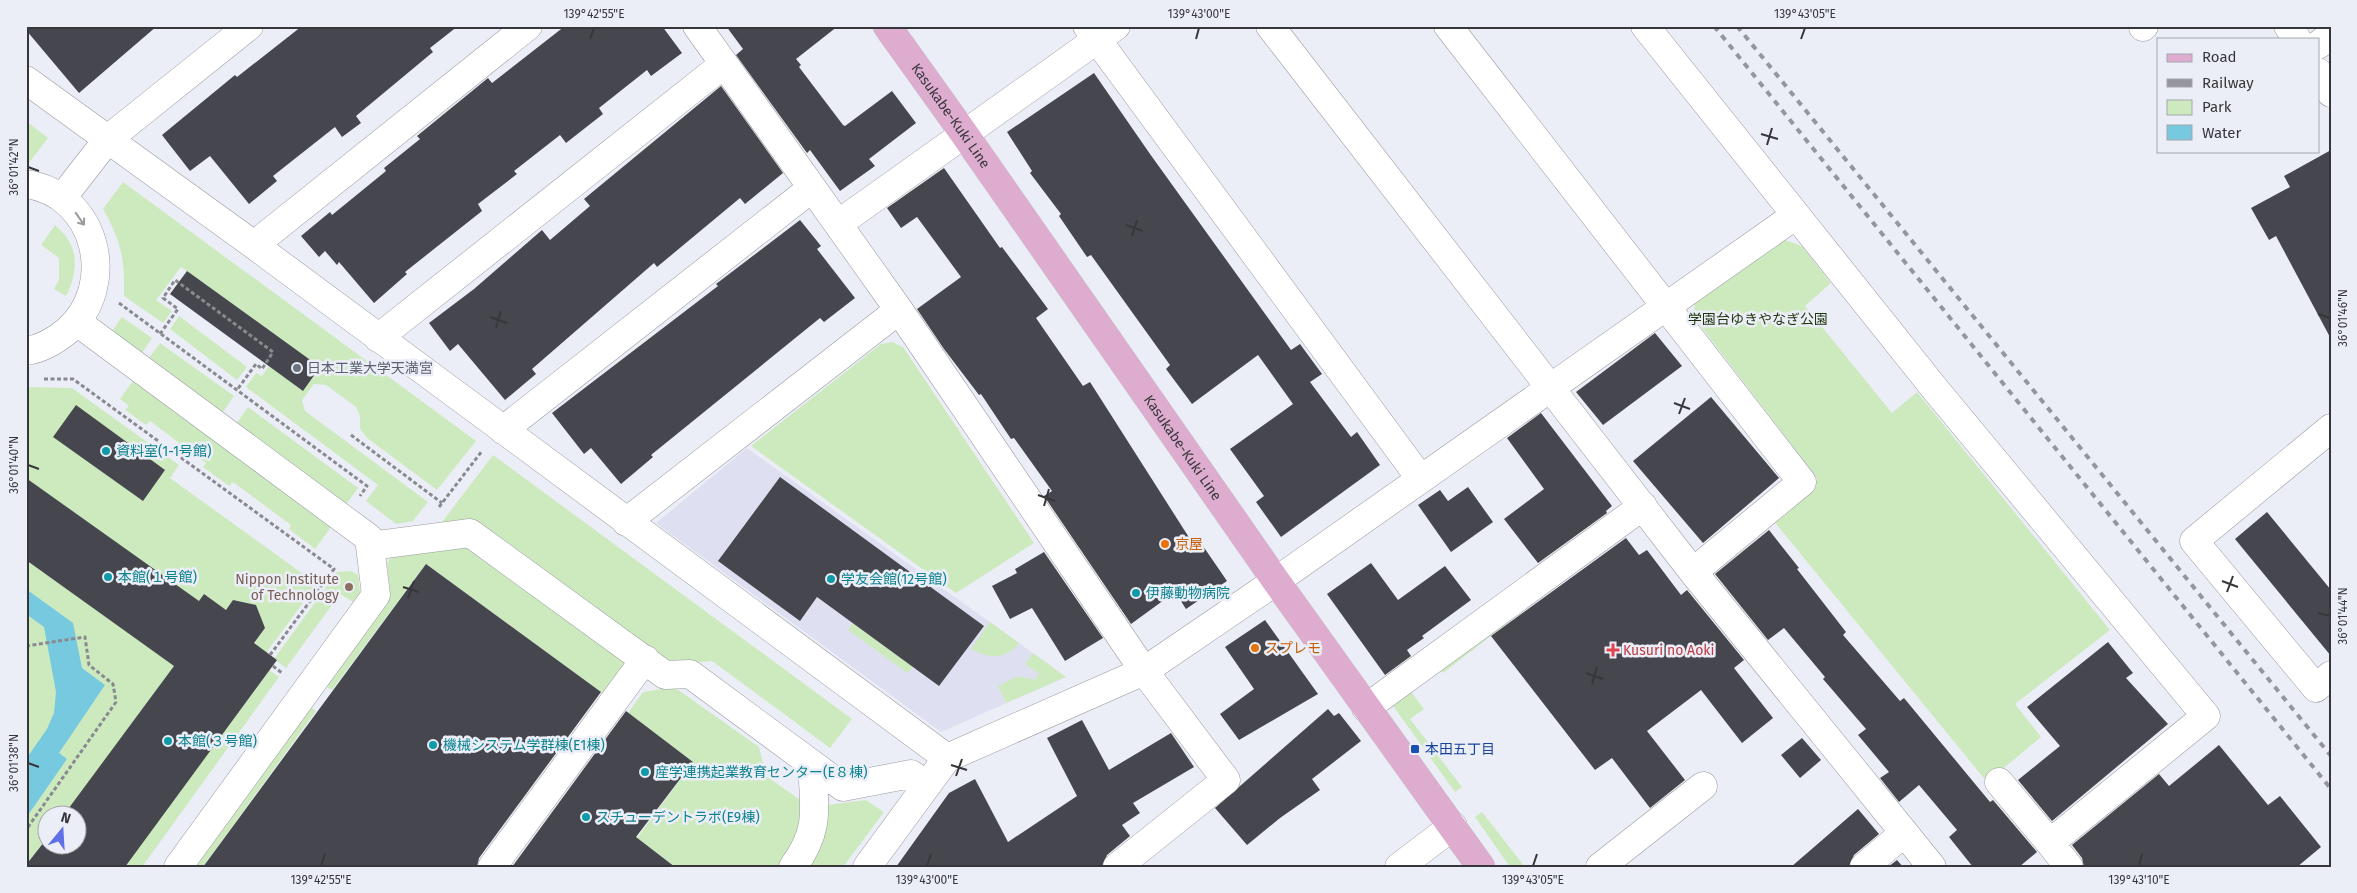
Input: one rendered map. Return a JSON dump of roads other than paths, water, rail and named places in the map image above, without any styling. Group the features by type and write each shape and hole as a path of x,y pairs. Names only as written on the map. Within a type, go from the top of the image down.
{"main road":[{"name":"Kasukabe-Kuki Line","path":"887,26 1276,581 1481,867"}],"street":[{"path":"62,198 108,139 249,26"},
{"path":"254,245 528,26"},
{"path":"697,26 899,310 1144,671 1226,780 1117,867"},
{"path":"1270,26 1693,572 1932,867"},
{"path":"1448,26 1802,482 1693,572"},
{"path":"1645,26 1935,389 2206,716 2050,844"},
{"path":"2288,26 2296,38"},
{"path":"838,224 965,135 1100,31 1420,478"},
{"path":"2320,43 2331,34"},
{"path":"378,338 724,64"},
{"path":"2320,75 2331,94"},
{"path":"26,80 254,245 947,758"},
{"path":"26,184 37,186 62,198 81,218 93,243 97,270 91,298 78,322 56,340 26,351"},
{"path":"503,430 812,188"},
{"path":"867,867 947,758 1144,671 1276,581 1796,215"},
{"path":"626,522 899,310"},
{"path":"78,322 369,538 376,595 178,867"},
{"path":"2331,428 2194,541 2316,688 2331,676"},
{"path":"1366,708 1643,506"},
{"path":"370,546 470,533 646,659 665,675 690,674 843,787 911,774 927,785"},
{"path":"492,867 646,659"},
{"path":"793,867 805,850 814,825 812,764"},
{"path":"1999,782 2069,867"},
{"path":"1600,867 1703,786"},
{"path":"1399,867 1453,826"},
{"path":"1864,867 1904,833"}],"water":[{"path":"26,589 73,623 82,668 105,685 59,753 67,759 26,818 26,759 47,729 54,713 56,692 44,627 26,614"}],"railway":[{"path":"1714,26 2331,789"},
{"path":"1737,26 2331,756"}],"place":[{"name":"日本工業大学天満宮","path":"297,368"},
{"name":"資料室(1-1号館)","path":"106,451"},
{"name":"京屋","path":"1165,544"},
{"name":"本館(１号館)","path":"108,577"},
{"name":"学友会館(12号館)","path":"831,579"},
{"name":"Nippon Institute of Technology","path":"349,587"},
{"name":"伊藤動物病院","path":"1136,593"},
{"name":"スプレモ","path":"1255,648"},
{"name":"Kusuri no Aoki","path":"1613,650"},
{"name":"本館(３号館)","path":"168,741"},
{"name":"機械システム学群棟(E1棟)","path":"433,745"},
{"name":"本田五丁目","path":"1415,749"},
{"name":"産学連携起業教育センター(E８棟)","path":"645,772"},
{"name":"スチューデントラボ(E9棟)","path":"586,817"}],"park label":[{"name":"学園台ゆきやなぎ公園","path":"1758,319"}]}
